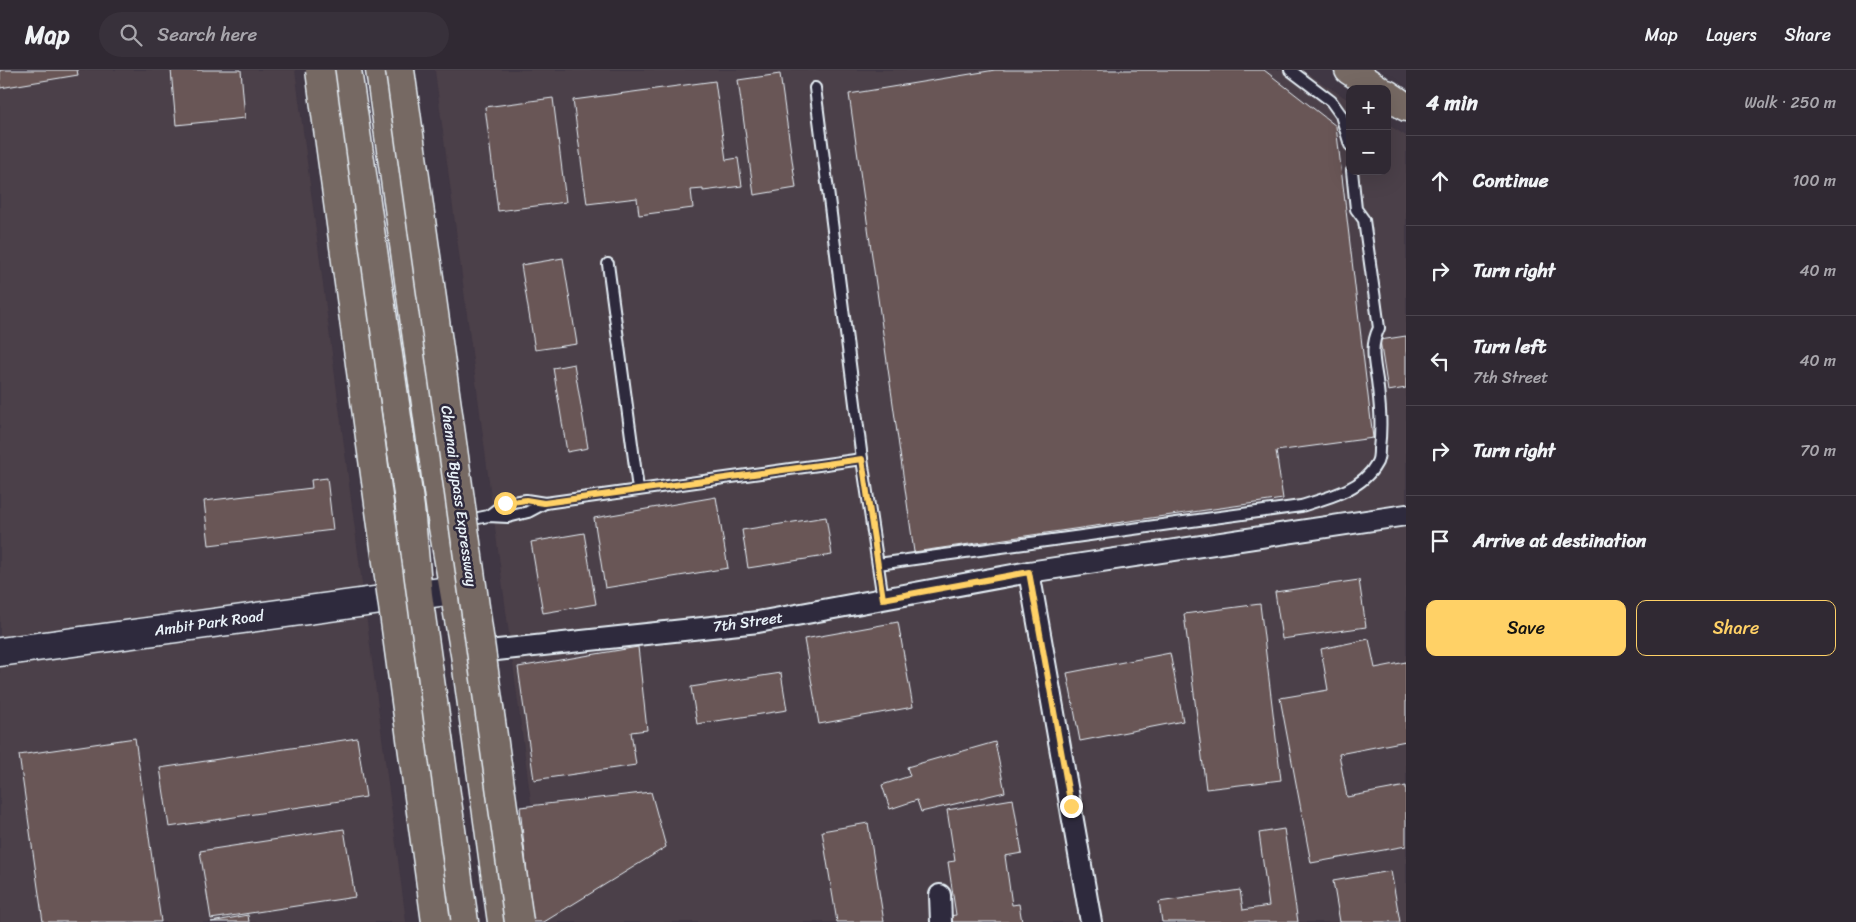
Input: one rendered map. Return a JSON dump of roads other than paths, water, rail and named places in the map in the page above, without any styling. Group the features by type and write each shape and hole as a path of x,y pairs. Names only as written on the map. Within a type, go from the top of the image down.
{"main road":[{"path":"320,70 436,922"},
{"path":"347,70 427,528 455,590 502,922"},
{"path":"380,70 427,528 418,595 464,922"},
{"name":"Chennai Bypass Expressway","path":"400,70 519,922"},
{"path":"1349,70 1372,85"},
{"path":"1391,97 1406,107"}],"street":[{"name":"7th Street","path":"465,654 758,622 1029,572 1406,515"},
{"path":"1029,572 1091,922"},
{"name":"Ambit Park Road","path":"0,652 455,590"},
{"path":"940,895 941,922"}],"lane":[{"path":"1290,70 1331,101 1340,115 1346,133"},
{"path":"815,88 862,459 883,599"},
{"path":"878,564 1301,506 1333,497 1366,478 1378,462 1381,431 1382,412 1373,355 1373,339 1379,328 1364,220 1356,210 1352,175"},
{"path":"608,264 638,489"},
{"path":"427,528 488,516 505,503 526,500 544,503 862,459"}]}
